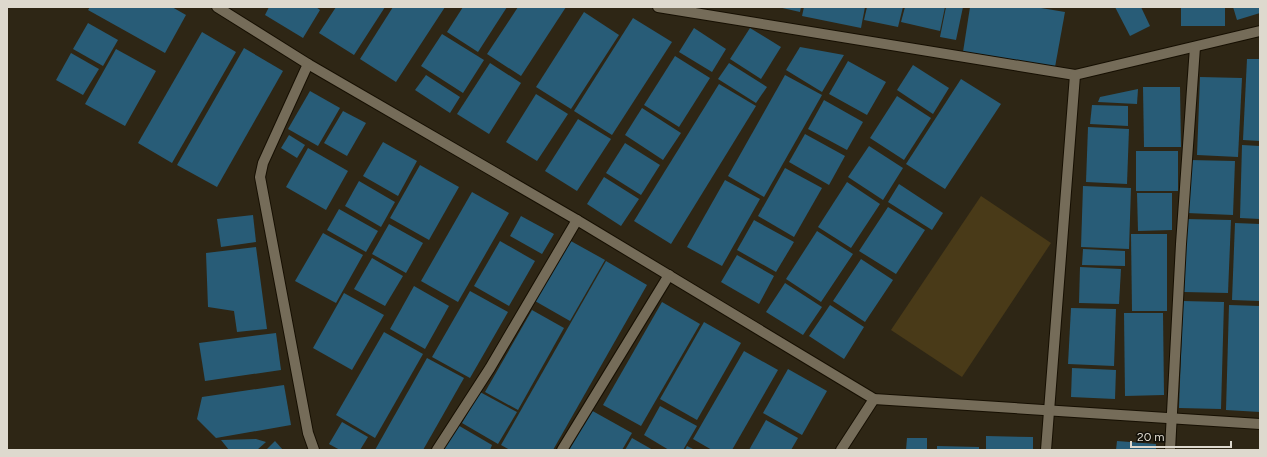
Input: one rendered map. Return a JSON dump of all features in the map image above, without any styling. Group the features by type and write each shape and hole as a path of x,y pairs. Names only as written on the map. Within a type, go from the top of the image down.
{"street":[{"path":"217,7 308,64 577,220 874,399 1260,424"},
{"path":"658,7 1075,75 1260,31"},
{"path":"1170,450 1181,244 1195,46"},
{"path":"308,64 263,162 260,177 308,433 314,450"},
{"path":"1046,450 1075,75"},
{"path":"437,450 490,368 577,220"},
{"path":"562,450 669,275"},
{"path":"841,450 874,399"}],"shaded area":[{"path":"981,196 1051,243 962,377 891,330"}],"building":[{"path":"90,7 172,7 186,15 165,53 88,10"},
{"path":"269,7 316,7 320,10 303,38 265,15"},
{"path":"336,7 385,7 354,55 319,33"},
{"path":"393,7 445,7 396,82 360,59"},
{"path":"463,7 507,7 478,52 447,32"},
{"path":"518,7 566,7 521,76 487,54"},
{"path":"778,7 801,7 800,12"},
{"path":"804,7 865,7 861,28 802,16"},
{"path":"867,7 903,7 898,27 864,20"},
{"path":"905,7 945,7 940,31 901,22"},
{"path":"946,7 963,7 956,40 940,37"},
{"path":"970,7 1035,7 1065,12 1055,67 963,52"},
{"path":"1115,7 1141,7 1150,26 1130,36"},
{"path":"1181,7 1225,7 1225,26 1181,26"},
{"path":"1233,7 1260,7 1260,13 1237,20"},
{"path":"584,12 619,35 571,109 536,87"},
{"path":"633,18 672,42 612,135 574,111"},
{"path":"88,23 118,40 103,66 73,49"},
{"path":"694,28 726,49 712,72 679,52"},
{"path":"750,28 781,47 761,79 730,59"},
{"path":"202,32 236,52 172,163 138,143"},
{"path":"442,34 484,60 463,93 421,66"},
{"path":"800,47 844,55 822,92 786,70"},
{"path":"244,48 283,71 217,187 177,165"},
{"path":"116,49 156,71 125,126 85,104"},
{"path":"71,53 99,69 83,95 56,80"},
{"path":"675,56 710,78 679,127 644,105"},
{"path":"1247,59 1260,59 1260,141 1243,140"},
{"path":"848,61 886,82 867,115 829,94"},
{"path":"490,63 521,83 489,134 457,114"},
{"path":"729,63 767,87 756,103 718,79"},
{"path":"913,65 949,88 933,114 897,90"},
{"path":"426,75 460,97 450,113 415,90"},
{"path":"785,75 822,95 764,197 728,176"},
{"path":"1200,77 1242,78 1238,157 1197,155"},
{"path":"961,79 1001,104 945,189 906,164"},
{"path":"719,84 756,106 671,244 634,221"},
{"path":"1143,87 1180,87 1181,147 1144,147"},
{"path":"1138,89 1137,104 1098,102 1100,97"},
{"path":"310,91 340,108 318,146 288,129"},
{"path":"536,94 568,114 537,161 506,142"},
{"path":"897,96 931,118 904,160 870,138"},
{"path":"824,100 863,122 847,150 808,129"},
{"path":"1092,105 1128,106 1128,126 1090,124"},
{"path":"642,108 681,133 663,160 625,135"},
{"path":"343,111 366,123 347,156 324,143"},
{"path":"578,119 611,139 577,191 545,171"},
{"path":"1088,127 1129,129 1127,184 1086,182"},
{"path":"805,134 845,156 829,185 789,162"},
{"path":"289,135 305,145 297,158 281,148"},
{"path":"383,142 417,161 398,196 363,176"},
{"path":"625,143 660,165 641,195 606,173"},
{"path":"1242,145 1260,146 1260,219 1240,218"},
{"path":"869,146 903,168 883,200 848,177"},
{"path":"308,148 348,171 326,210 286,187"},
{"path":"1136,151 1178,151 1178,191 1136,191"},
{"path":"1189,160 1235,161 1233,215 1187,213"},
{"path":"420,165 459,187 429,240 390,218"},
{"path":"785,168 822,188 794,237 758,216"},
{"path":"604,177 639,199 621,226 587,204"},
{"path":"725,180 760,199 722,266 687,247"},
{"path":"359,181 395,202 381,227 345,206"},
{"path":"847,182 880,204 851,248 818,227"},
{"path":"899,184 943,213 932,230 888,202"},
{"path":"1083,186 1131,188 1129,249 1081,247"},
{"path":"472,192 509,213 458,302 421,281"},
{"path":"1137,193 1172,193 1172,230 1138,231"},
{"path":"888,207 925,230 896,274 859,251"},
{"path":"339,209 378,231 366,252 327,230"},
{"path":"253,215 256,242 221,247 217,219"},
{"path":"521,216 554,234 542,254 510,236"},
{"path":"1186,219 1231,220 1228,293 1184,292"},
{"path":"754,220 794,242 776,272 737,250"},
{"path":"1235,223 1260,224 1260,301 1232,300"},
{"path":"389,224 423,243 406,273 372,254"},
{"path":"817,231 853,254 821,302 786,279"},
{"path":"323,233 363,255 336,303 295,281"},
{"path":"1131,234 1167,234 1167,311 1132,311"},
{"path":"569,240 605,260 570,321 535,301"},
{"path":"500,241 535,261 509,306 474,286"},
{"path":"256,247 267,329 237,332 234,311 208,307 206,253"},
{"path":"1083,249 1125,251 1125,266 1082,265"},
{"path":"737,255 774,276 759,304 721,282"},
{"path":"372,258 403,276 385,306 354,289"},
{"path":"861,259 893,280 865,322 833,301"},
{"path":"606,261 647,285 553,450 510,450 501,445"},
{"path":"1080,267 1121,269 1119,304 1079,303"},
{"path":"785,283 822,307 803,335 766,312"},
{"path":"414,286 449,306 425,349 390,329"},
{"path":"470,291 508,312 470,378 432,357"},
{"path":"344,293 384,315 352,370 313,348"},
{"path":"1183,301 1224,302 1221,409 1179,408"},
{"path":"662,302 700,324 641,426 603,405"},
{"path":"830,305 864,327 844,359 809,336"},
{"path":"1229,305 1260,306 1260,412 1226,410"},
{"path":"1071,308 1116,309 1114,366 1068,364"},
{"path":"532,310 564,328 518,410 485,392"},
{"path":"1124,313 1163,313 1164,395 1125,396"},
{"path":"704,322 741,343 697,420 660,399"},
{"path":"384,332 423,354 375,438 336,415"},
{"path":"276,333 281,370 205,381 199,343"},
{"path":"744,351 778,370 732,450 712,450 693,439"},
{"path":"427,358 464,378 423,450 375,450"},
{"path":"1072,368 1116,370 1115,399 1071,397"},
{"path":"788,369 827,391 802,435 763,413"},
{"path":"284,385 291,425 216,438 197,419 202,397"},
{"path":"480,392 517,412 498,444 462,423"},
{"path":"660,406 697,426 683,450 669,450 644,435"},
{"path":"589,409 632,433 622,450 566,450"},
{"path":"766,420 798,438 791,450 749,450"},
{"path":"342,422 368,437 360,450 340,450 329,444"},
{"path":"456,424 492,445 490,450 441,450"},
{"path":"986,436 1033,437 1033,450 986,450"},
{"path":"632,438 653,450 625,450"},
{"path":"907,438 927,438 927,450 906,450"},
{"path":"256,439 266,442 257,450 229,450 221,440"},
{"path":"275,441 283,450 266,450"},
{"path":"1117,441 1156,444 1156,450 1116,450"},
{"path":"687,446 695,450 685,450"},
{"path":"937,446 979,447 979,450 937,450"}]}
